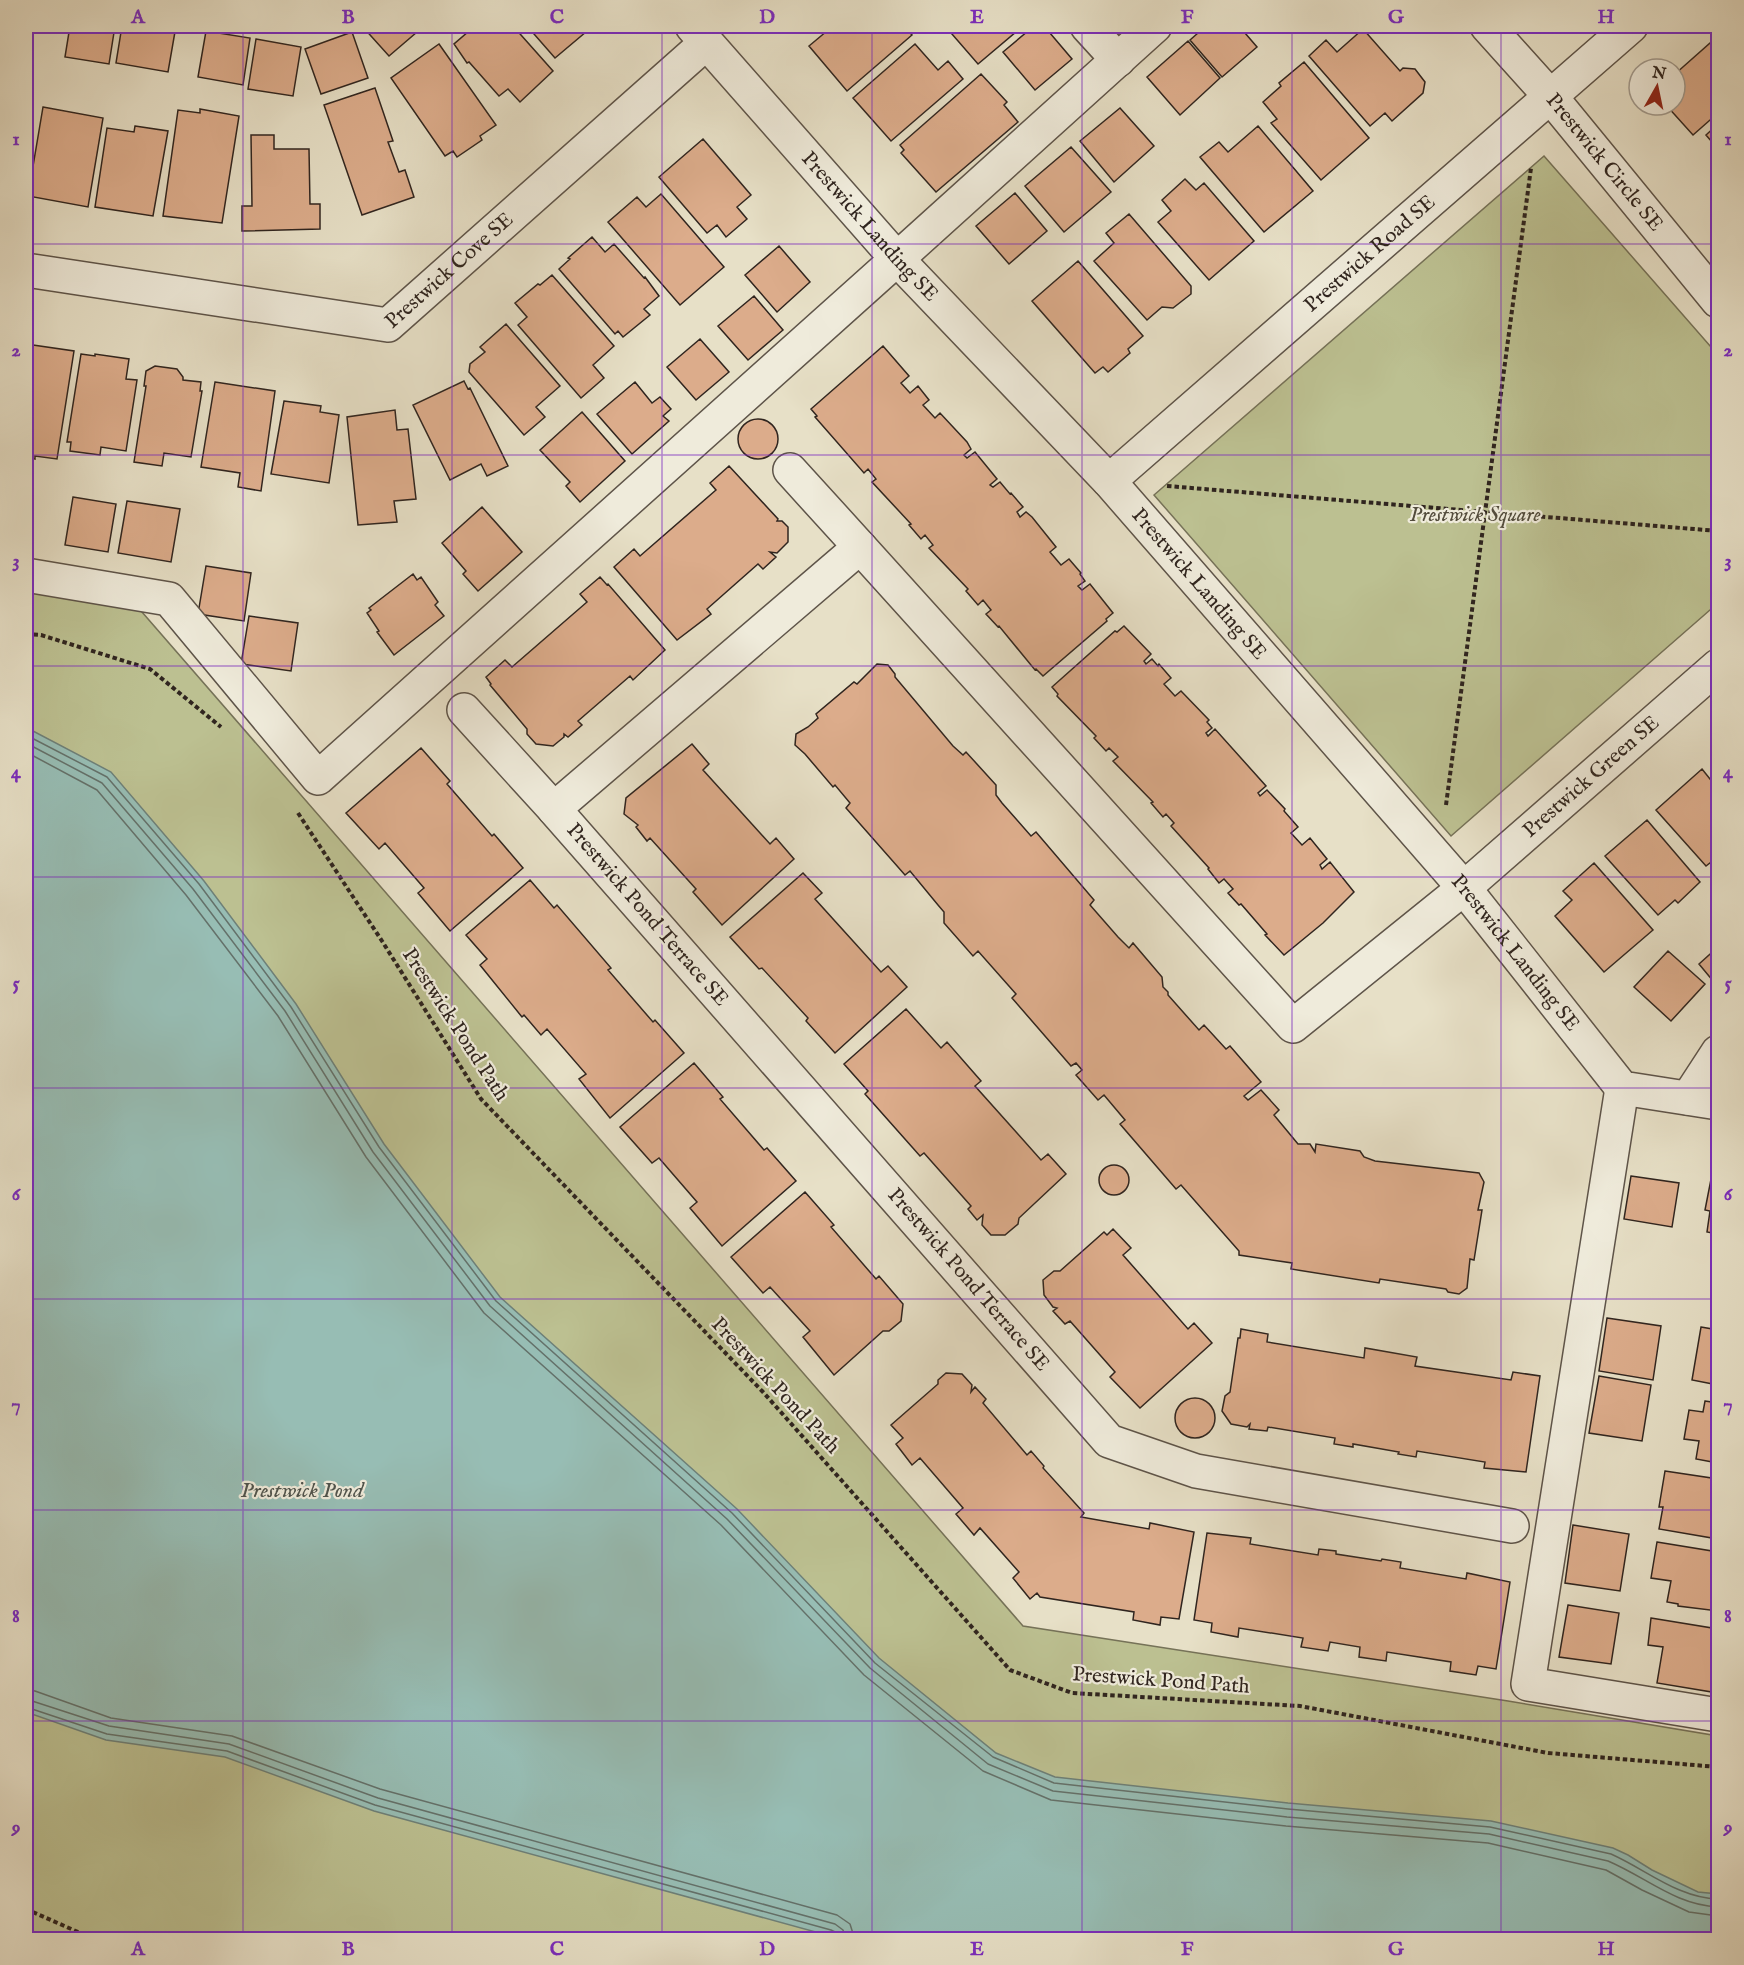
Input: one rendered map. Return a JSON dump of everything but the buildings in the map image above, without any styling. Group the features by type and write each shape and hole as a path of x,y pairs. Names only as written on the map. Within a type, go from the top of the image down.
{"street":[{"path":"1087,26 1118,60"},
{"path":"26,575 168,599 318,778 1155,26"},
{"name":"Prestwick Circle SE","path":"1487,26 1544,102 1719,301"},
{"name":"Prestwick Road SE","path":"1109,481 1631,26"},
{"name":"Prestwick Landing SE","path":"699,34 897,260 1109,481 1439,858 1622,1088"},
{"name":"Prestwick Cove SE","path":"26,270 388,325 699,34"},
{"path":"790,470 1293,1026 1464,888"},
{"name":"Prestwick Pond Terrace SE","path":"554,809 860,547"},
{"name":"Prestwick Green SE","path":"1464,888 1719,666"},
{"name":"Prestwick Pond Terrace SE","path":"464,710 554,809 1109,1441 1196,1471 1512,1526"},
{"path":"1719,1052 1703,1101 1622,1088 1528,1684 1719,1715"}],"path":[{"path":"1439,858 1544,102"},
{"path":"1109,481 1719,531"},
{"path":"26,634 41,635 150,669 227,734"},
{"name":"Prestwick Pond Path","path":"295,810 303,818 481,1099 763,1392 1010,1670 1072,1693 1300,1706 1548,1753 1719,1767"},
{"path":"26,1909 96,1940"}],"green space":[{"name":"Prestwick Square","path":"1544,156 1718,355 1718,603 1451,836 1154,495"},
{"name":"Prestwick Pond","path":"26,586 135,604 1023,1626 1718,1736 1718,1939 26,1939"}],"water":[{"name":"Prestwick Pond","path":"26,729 111,772 204,881 296,1004 384,1144 500,1297 737,1509 879,1658 996,1753 1055,1777 1288,1803 1491,1821 1613,1848 1698,1892 1718,1894 1718,1939 841,1939 374,1811 225,1757 106,1740 26,1712"}]}
